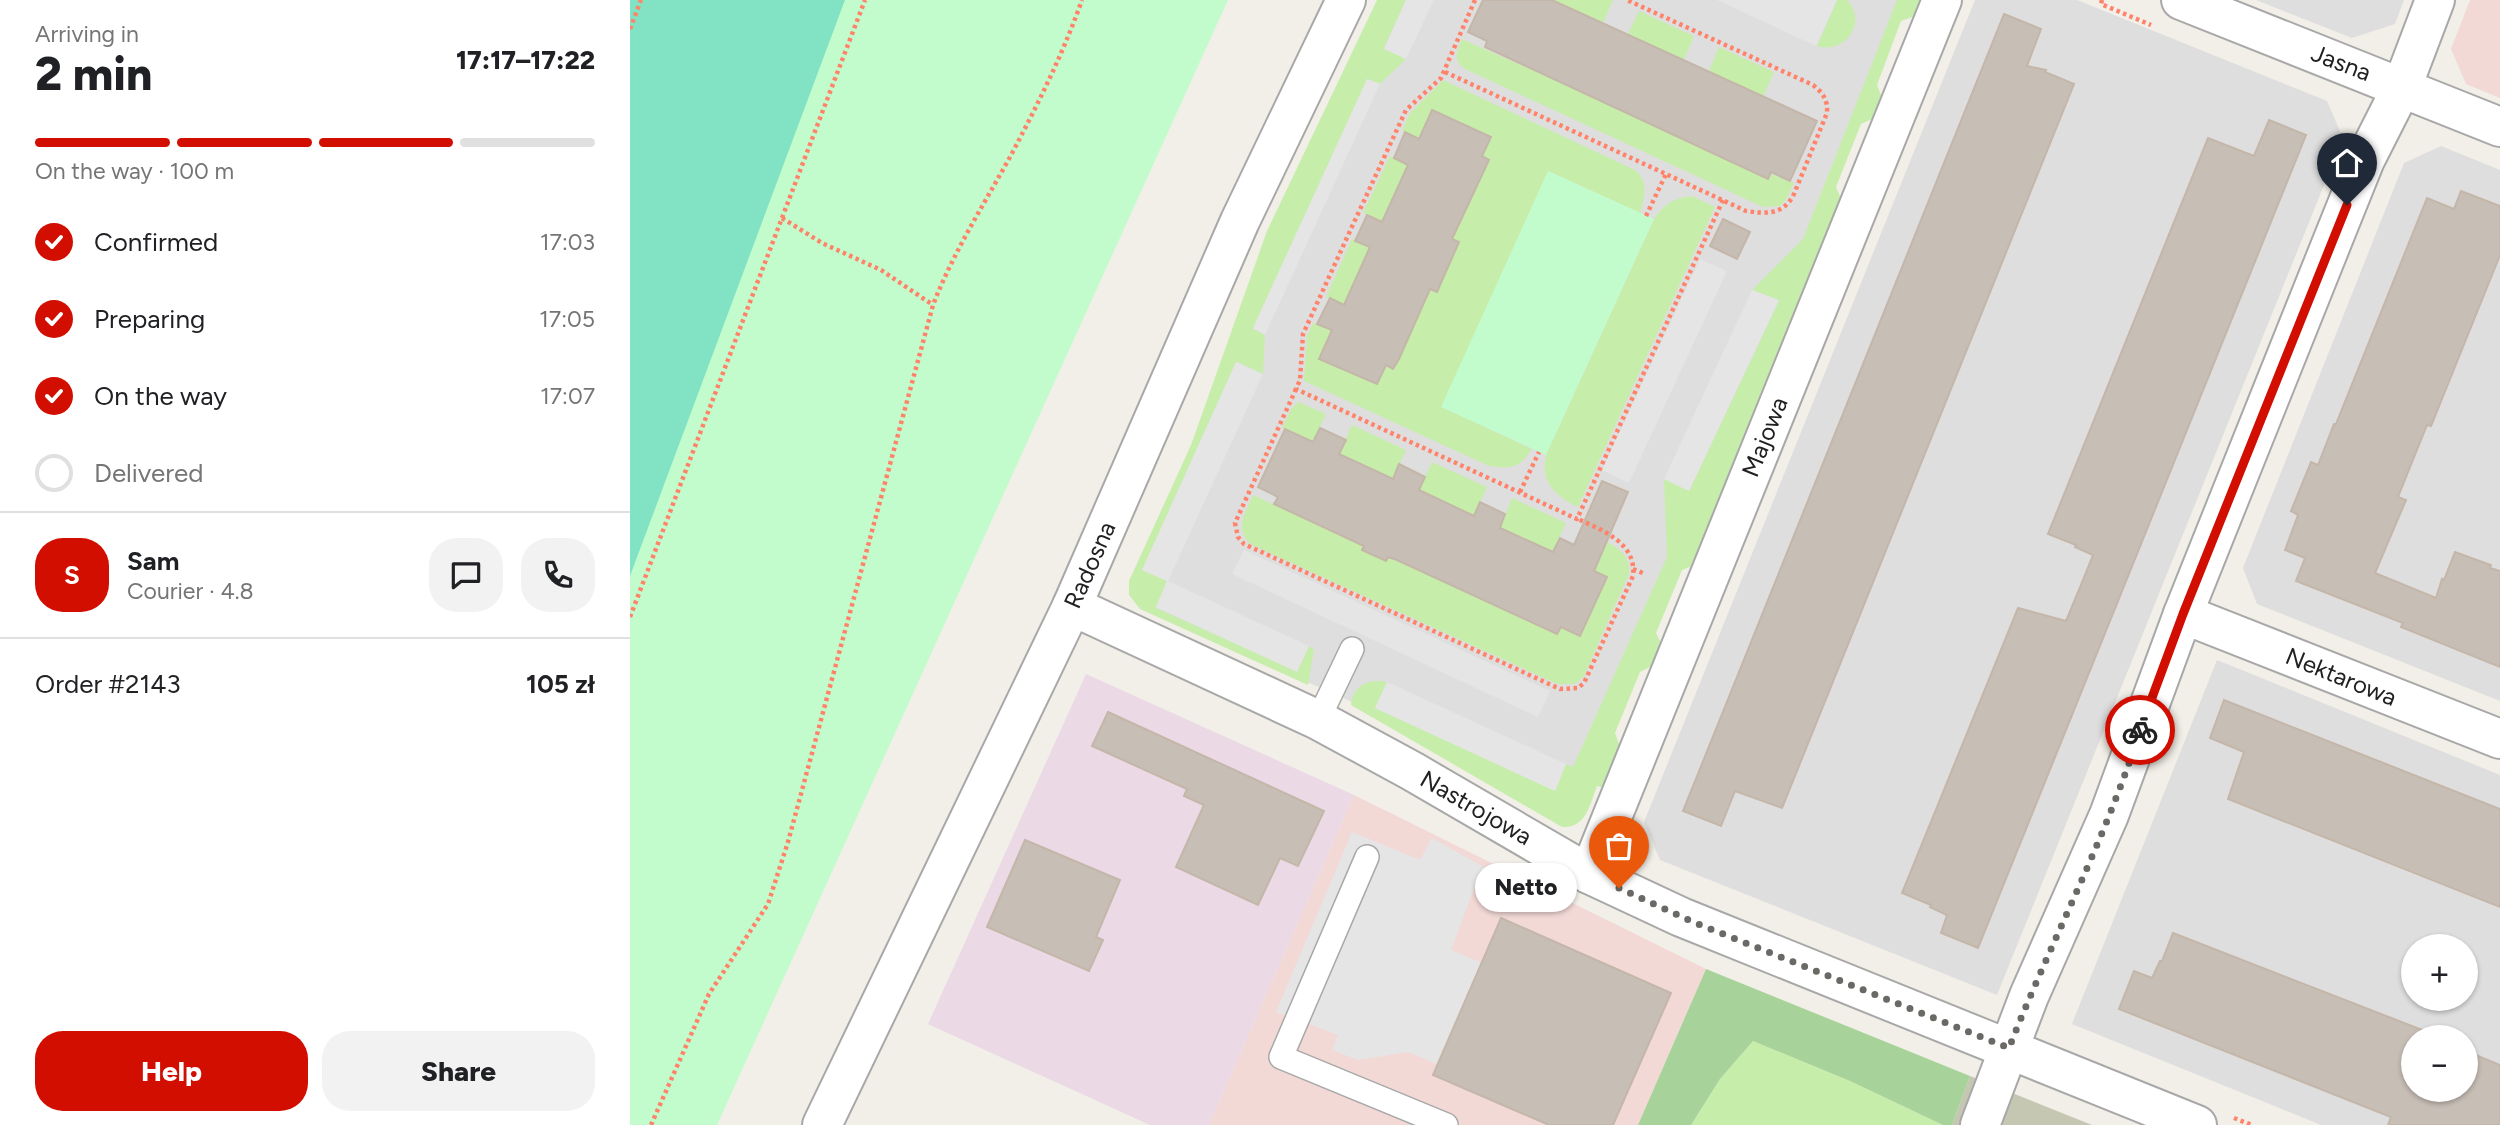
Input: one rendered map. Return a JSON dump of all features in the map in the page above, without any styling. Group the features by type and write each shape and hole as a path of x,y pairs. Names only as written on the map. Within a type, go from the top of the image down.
{"street":[{"name":"Radosna","path":"822,1125 1072,606 1234,233 1346,0"},
{"name":"Majowa","path":"1589,874 1942,0"},
{"name":"Jasna","path":"2181,0 2500,127"},
{"path":"1980,1125 2029,996 2109,815 2183,614 2365,160 2402,87 2435,0"},
{"name":"Nastrojowa","path":"1072,606 1318,720 1412,771 1589,874 1693,922 2197,1125"},
{"name":"Nektarowa","path":"2183,614 2500,739"}],"lane":[{"path":"1318,720 1352,649"},
{"path":"1367,857 1281,1057 1446,1125"}],"path":[{"path":"630,29 641,0"},
{"path":"630,617 865,0"},
{"path":"651,1125 709,994 768,904 795,815 933,305 948,267 1010,156 1063,50 1083,0"},
{"path":"1296,389 1615,537 1630,556 1633,576 1584,683 1578,688 1560,689 1251,548 1238,537 1235,523 1300,380 1303,334 1406,110 1445,72 1475,0"},
{"path":"1445,72 1746,211 1762,213 1782,209 1790,202 1827,113 1827,102 1813,85 1627,0"},
{"path":"1646,216 1666,174"},
{"path":"1577,519 1723,200"},
{"path":"782,218 822,243 881,270 933,305"},
{"path":"1520,492 1539,452"},
{"path":"1633,569 1645,574"}],"shaded area":[{"path":"1401,0 1904,0 1586,788 1549,801 1352,702 1151,612 1137,575"},
{"path":"1406,0 1434,0 1406,59 1384,49"},
{"path":"1717,0 1837,0 1816,46"},
{"path":"1975,0 2077,0 2327,101 2343,138 1997,995 1660,860 1644,822"},
{"path":"2256,0 2404,0 2395,24 2352,38"},
{"path":"2470,0 2500,0 2500,98 2466,84 2451,49"},
{"path":"1367,79 1380,84 1265,335 1253,328"},
{"path":"2441,146 2500,170 2500,701 2257,604 2243,568 2404,163"},
{"path":"1700,259 1727,271 1629,483 1602,470"},
{"path":"1752,290 1779,300 1689,491 1664,479"},
{"path":"1236,362 1263,374 1168,581 1309,646 1297,672 1156,607 1167,581 1142,570"},
{"path":"1244,550 1550,691 1538,717 1232,574"},
{"path":"2217,660 2500,775 2500,1125 2321,1125 2072,1024"},
{"path":"1086,674 1354,795 1209,1125 1150,1125 928,1024"},
{"path":"1387,682 1566,764 1555,791 1375,708"},
{"path":"1354,795 1706,969 1638,1125 1209,1125"},
{"path":"1352,832 1420,860 1432,838 1487,869 1474,889 1451,950 1482,963 1437,1064 1408,1052 1358,1060 1332,1050 1338,1035 1276,1012"},
{"path":"1970,1076 2092,1125 1952,1125"}],"green space":[{"path":"630,0 1228,0 717,1125 630,1125"},
{"path":"630,0 845,0 630,576"},
{"path":"1377,0 1406,0 1384,48 1406,59 1380,84 1368,79 1253,329 1265,335 1263,374 1237,362 1143,570 1167,581 1156,608 1297,671 1309,646 1314,650 1308,685 1140,609 1129,595 1129,581 1191,445 1267,231"},
{"path":"1552,0 1613,0 1603,23"},
{"path":"1837,0 1847,0 1853,9 1854,27 1850,35 1836,46 1817,46"},
{"path":"1897,0 1926,0 1918,15 1901,21 1877,85 1883,100 1876,117 1861,124 1836,187 1842,201 1695,565 1682,570 1656,633 1662,645 1656,664 1640,672 1615,733 1621,749 1608,789 1597,786 1582,820 1570,827 1562,827 1351,705 1352,698 1363,685 1374,681 1387,682 1375,708 1555,790 1566,764 1573,767 1667,557 1664,479 1689,491 1779,301 1752,290 1803,239"},
{"path":"1639,11 1694,36 1684,60 1628,34"},
{"path":"1462,39 1527,68 1531,61 1566,77 1564,84 1606,104 1610,97 1645,122 1688,142 1794,183 1780,206 1763,207 1465,69 1457,59"},
{"path":"1719,47 1774,72 1763,97 1709,71"},
{"path":"1443,80 1635,170 1644,185 1640,213 1548,171 1442,407 1532,449 1519,464 1510,467 1489,466 1304,381 1307,336 1313,323 1332,330 1319,359 1377,384 1386,365 1393,368 1430,289 1451,262 1459,243 1452,239 1461,220 1455,216 1469,203 1489,160 1482,156 1491,137 1419,139 1402,131 1410,113"},
{"path":"1390,156 1408,165 1382,222 1363,213"},
{"path":"1548,171 1654,219 1546,455 1441,407"},
{"path":"1692,196 1715,207 1578,507 1562,498 1551,487 1545,473 1546,455 1654,219 1670,203"},
{"path":"1352,239 1370,247 1344,305 1326,297"},
{"path":"1298,402 1326,414 1313,442 1282,428 1291,409"},
{"path":"1352,425 1406,450 1393,479 1339,454"},
{"path":"1432,462 1487,487 1474,516 1419,490"},
{"path":"1253,495 1396,561 1400,553 1435,578 1557,634 1561,627 1581,636 1607,577 1580,564 1592,535 1623,553 1629,566 1629,574 1584,676 1575,684 1557,684 1252,545 1243,533 1242,521"},
{"path":"1512,498 1566,523 1553,552 1500,528"},
{"path":"1706,969 1970,1076 1952,1125 1943,1125 1850,1081 1753,1041 1720,1079 1691,1125 1638,1125"},
{"path":"1753,1041 1850,1081 1943,1125 1691,1125 1720,1079"}],"building":[{"path":"1483,0 1552,0 1817,121 1790,181 1771,172 1768,179 1485,47 1487,41 1468,32"},
{"path":"2004,14 2041,29 2027,66 2046,70 2045,72 2074,84 1782,808 1735,791 1721,826 1683,811"},
{"path":"1432,110 1491,137 1482,156 1489,160 1452,239 1459,242 1437,292 1430,289 1399,359 1393,369 1386,365 1377,384 1319,359 1332,330 1317,324 1330,298 1344,305 1370,247 1355,241 1367,215 1382,222 1408,165 1394,158 1405,132 1419,139"},
{"path":"2269,120 2306,135 1978,948 1941,933 1947,915 1902,893 2018,608 2066,621 2081,585 2093,555 2048,534 2208,138 2254,156"},
{"path":"2461,191 2500,206 2500,255 2431,426 2427,425 2398,497 2406,500 2375,573 2436,598 2455,552 2500,571 2500,667 2401,627 2403,623 2296,581 2305,558 2285,550 2298,515 2291,511 2311,462 2318,465 2336,424 2427,198 2454,209"},
{"path":"1723,219 1750,232 1737,259 1710,246"},
{"path":"1320,428 1346,440 1339,454 1393,479 1399,464 1425,477 1419,490 1474,516 1480,502 1505,514 1500,528 1553,552 1560,538 1574,545 1602,481 1628,492 1594,571 1607,577 1580,636 1561,627 1557,634 1397,560 1388,557 1386,561 1362,550 1364,546 1274,504 1278,497 1258,487 1285,429 1313,442"},
{"path":"2224,700 2500,809 2500,907 2228,799 2244,752 2210,738"},
{"path":"1108,712 1324,811 1298,866 1280,858 1258,905 1176,867 1204,805 1184,796 1187,789 1092,746"},
{"path":"1025,840 1120,880 1096,937 1103,940 1089,971 987,927"},
{"path":"1501,918 1671,993 1613,1125 1549,1125 1433,1075"},
{"path":"2173,933 2409,1025 2401,1025 2401,1102 2478,1102 2478,1056 2500,1065 2500,1125 2388,1125 2391,1117 2119,1009 2134,971 2152,978"}],"way so far":[{"path":"1619,888 1693,922 2009,1048 2029,996 2109,815 2140,730"}],"place":[{"name":"Netto","path":"1619,888"}],"route":[{"path":"2140,730 2183,614 2347,205"}]}
